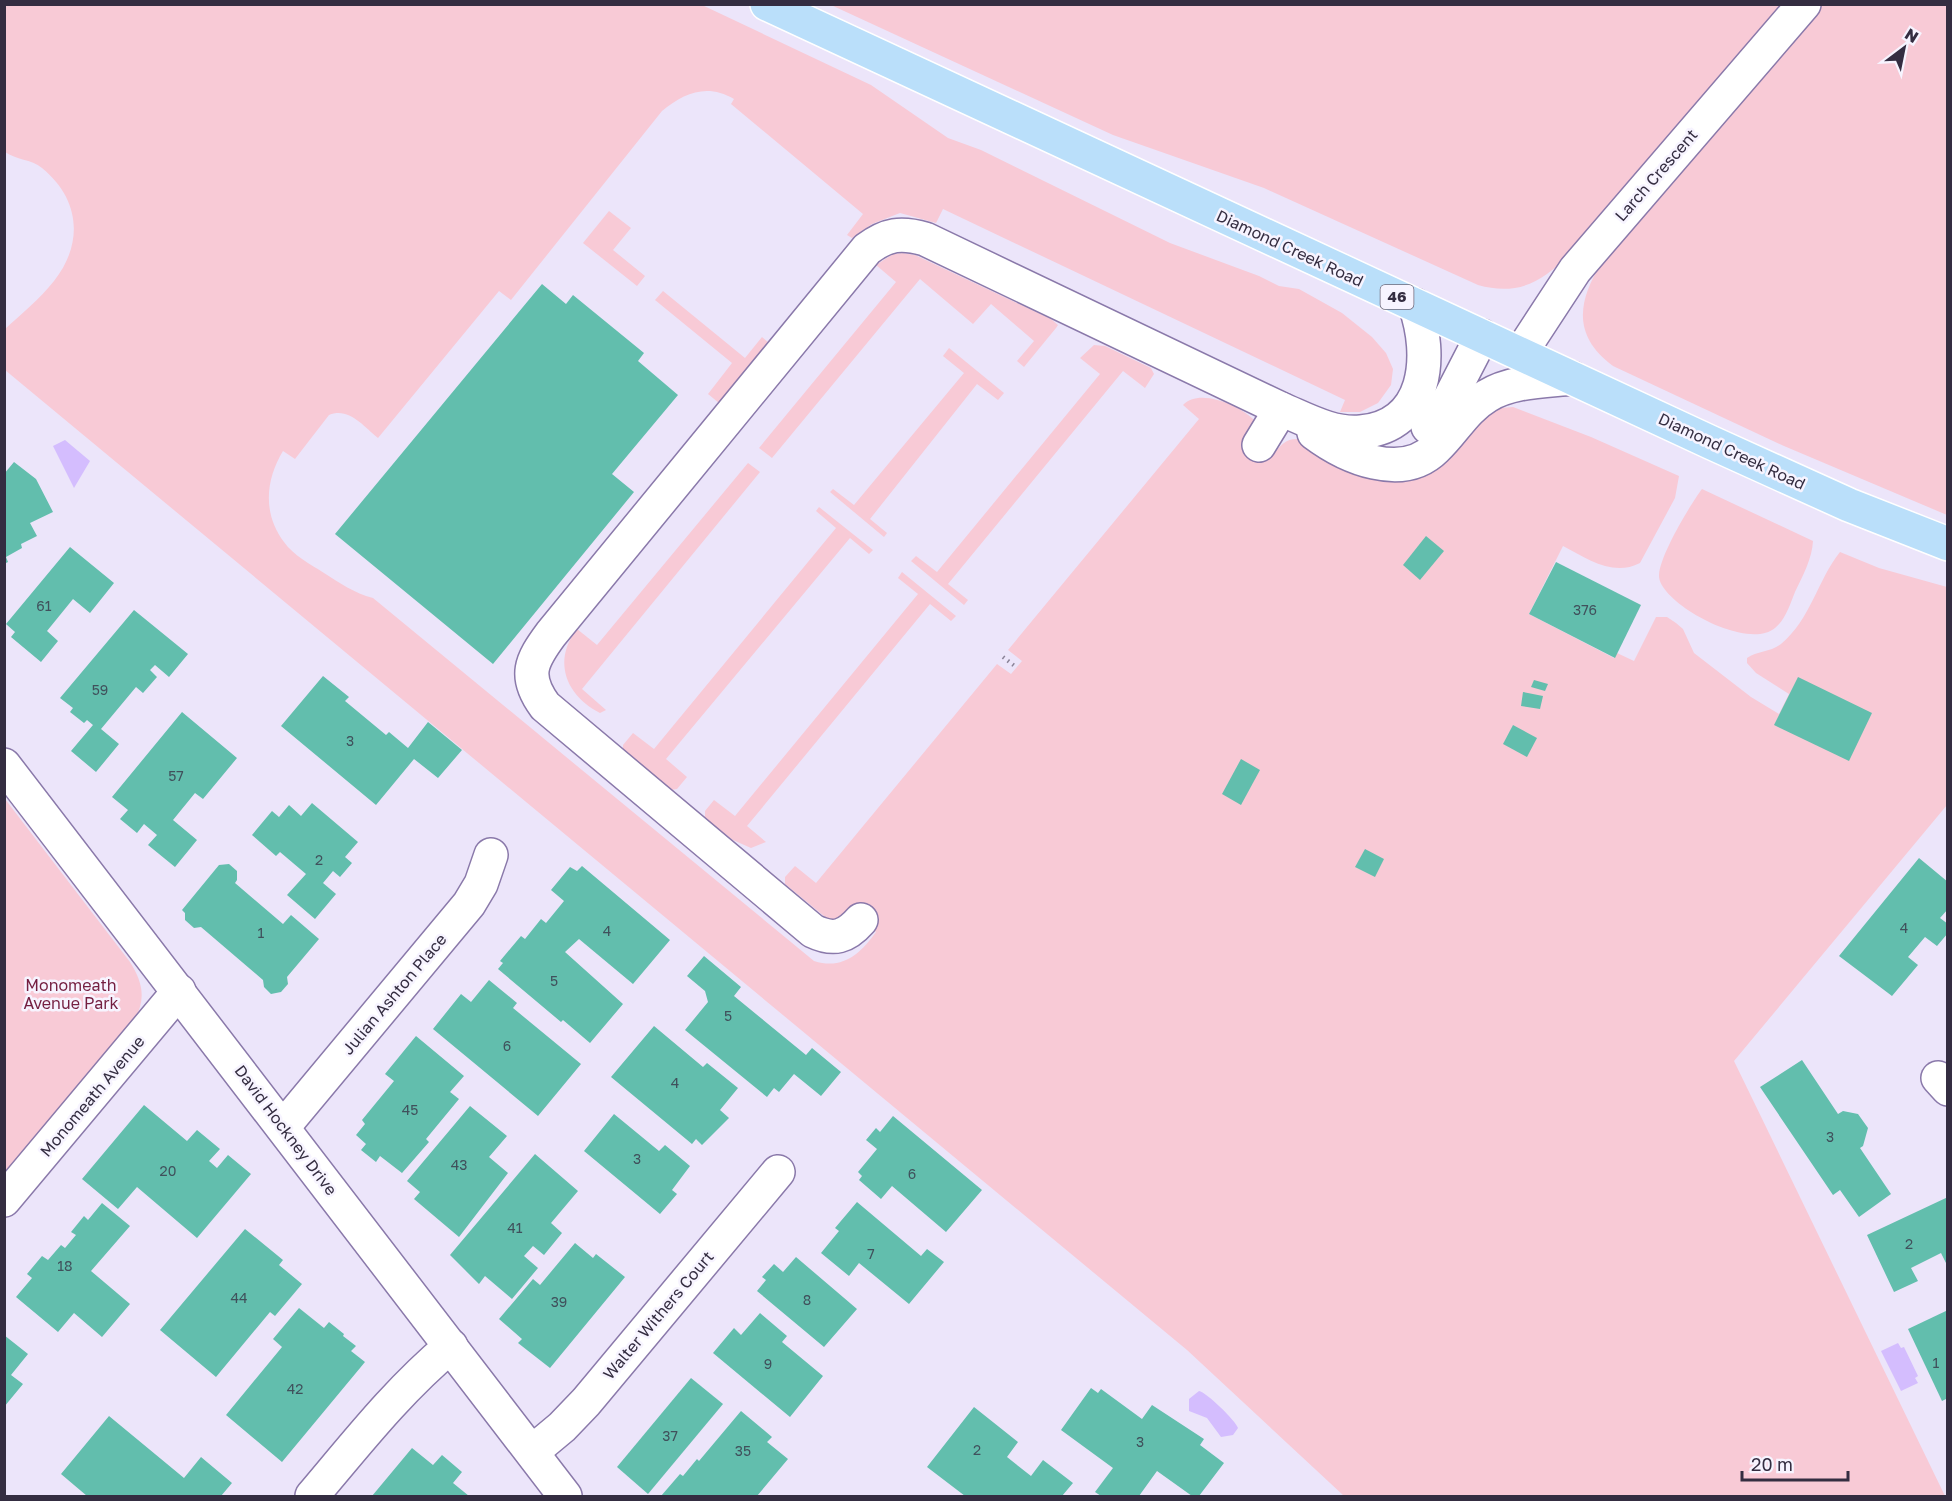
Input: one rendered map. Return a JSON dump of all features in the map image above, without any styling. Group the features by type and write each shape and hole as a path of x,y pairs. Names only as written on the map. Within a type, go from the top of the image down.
{"main road":[{"name":"Diamond Creek Road","path":"767,4 1838,500 1947,544"}],"street":[{"name":"Larch Crescent","path":"1520,354 1575,270 1803,4"},
{"path":"861,920 851,931 839,938 826,937 813,931 545,706 534,692 530,676 532,663 551,634 867,249 893,234 908,234 925,239 1281,409 1318,425 1360,432 1398,418 1419,391 1424,373 1423,335 1415,305"},
{"path":"1344,451 1385,454 1408,444 1419,436 1450,398 1482,336"},
{"path":"1281,409 1318,436 1344,451 1385,465 1401,466 1414,462 1435,449 1467,411 1490,394 1527,384 1572,378"},
{"path":"1259,445 1281,409"},
{"name":"David Hockney Drive","path":"4,765 284,1126 565,1497"},
{"name":"Julian Ashton Place","path":"284,1126 469,904 481,884 491,855"},
{"name":"Monomeath Avenue","path":"4,1200 179,992"},
{"name":"Walter Withers Court","path":"532,1452 562,1427 586,1402 777,1172"},
{"path":"312,1497 393,1400 423,1369 451,1346"}],"path":[{"path":"1003,657 1016,668"}],"green space":[{"path":"5,4 702,5 871,85 948,138 981,150 1170,243 1259,276 1279,286 1299,289 1342,313 1372,337 1386,353 1393,369 1391,385 1378,403 1360,412 1340,412 1345,400 943,209 936,223 900,213 872,224 852,238 847,235 863,214 731,104 734,99 724,94 705,91 687,95 662,111 511,300 499,291 378,438 355,419 336,413 329,415 295,459 283,451 270,484 270,508 277,531 292,551 342,584 373,598 814,961 842,962 864,947 876,932 848,910 838,923 830,921 785,884 785,877 795,866 816,883 997,664 1011,674 1022,661 1008,650 1199,419 1183,405 1190,400 1209,398 1231,405 1249,415 1255,421 1247,435 1272,455 1286,442 1297,439 1375,476 1489,409 1513,407 1591,437 1679,476 1675,498 1640,563 1630,567 1610,567 1591,561 1563,546 1529,614 1614,658 1617,653 1634,661 1656,617 1667,617 1683,629 1694,653 1751,697 1779,714 1789,694 1756,673 1747,663 1747,658 1777,647 1791,634 1807,612 1825,575 1840,552 1879,568 1947,587 1947,805 1734,1061 1945,1496 1344,1496 1187,1350 5,370 4,330 43,294 64,267 70,252 74,222 64,193 55,180 38,165 5,152"},
{"path":"831,5 1783,5 1653,161 1571,252 1539,279 1522,286 1505,289 1478,285 1264,188 1113,135"},
{"path":"1819,5 1947,5 1947,515 1784,446 1613,366 1600,355 1585,331 1583,318 1587,292 1601,264"},
{"path":"609,211 631,228 613,250 645,276 637,286 583,243"},
{"path":"893,254 915,255 1051,319 1058,325 1024,367 1017,361 1034,341 991,304 973,324 920,279 772,458 759,448 896,282 876,265"},
{"path":"663,291 745,358 762,337 769,343 719,403 708,394 732,363 655,300"},
{"path":"1094,345 1105,346 1151,368 1154,374 1145,388 1123,371 948,584 968,600 964,605 911,561 916,556 937,572 1100,374 1080,358"},
{"path":"949,348 1004,393 998,400 977,384 870,519 887,533 884,537 830,492 833,489 854,505 964,373 943,356"},
{"path":"748,463 760,472 582,689 606,710 600,713 588,706 571,687 566,677 565,653 569,641 577,629 597,645"},
{"path":"1702,489 1813,541 1804,573 1785,616 1775,628 1762,634 1744,634 1725,629 1687,610 1662,586 1659,575 1664,555 1683,518"},
{"path":"819,507 873,550 869,554 850,538 666,759 687,777 677,789 671,790 623,751 623,745 633,733 654,749 836,528 816,511"},
{"path":"902,572 956,616 951,621 930,604 747,826 766,842 751,848 733,840 705,819 705,811 714,800 735,816 918,594 898,578"},
{"name":"Monomeath Avenue Park","path":"5,799 130,962 138,976 142,997 134,1020 5,1175"}],"shaded area":[{"path":"65,440 90,461 74,488 53,446"},
{"path":"1898,1343 1901,1348 1904,1347 1918,1376 1915,1378 1918,1383 1901,1391 1881,1351"},
{"path":"1199,1391 1214,1401 1236,1424 1238,1428 1233,1435 1221,1437 1207,1418 1189,1411 1189,1399"}],"building":[{"path":"542,284 566,304 573,295 644,353 638,361 678,395 612,474 634,492 493,664 335,534"},
{"path":"14,462 36,479 53,512 30,523 37,536 21,544 22,548 6,557 8,562 4,564 4,474"},
{"path":"1426,536 1444,551 1420,580 1403,565"},
{"path":"70,547 114,583 90,613 73,599 47,631 58,641 41,662 11,637 15,632 6,624"},
{"path":"1556,562 1641,605 1615,658 1529,614"},
{"path":"134,610 188,654 169,677 155,665 150,670 157,677 143,693 136,687 101,729 119,744 96,772 71,751 93,725 87,720 84,723 70,712 73,708 60,698"},
{"path":"323,676 349,697 345,701 386,735 389,732 408,748 428,722 462,750 438,778 414,759 376,805 281,726"},
{"path":"1798,677 1872,713 1849,761 1774,725"},
{"path":"1534,680 1548,684 1545,691 1531,687"},
{"path":"1523,692 1543,696 1540,709 1521,706"},
{"path":"182,712 237,758 203,799 195,793 173,820 197,840 175,867 148,845 157,835 144,824 137,833 120,819 128,810 112,797"},
{"path":"1513,725 1537,738 1527,757 1503,744"},
{"path":"1241,759 1260,770 1241,805 1222,794"},
{"path":"312,803 358,842 345,857 352,863 340,877 333,871 323,883 336,894 315,919 287,895 306,874 280,852 276,856 252,835 272,811 279,817 289,805 301,816"},
{"path":"1365,849 1384,859 1375,877 1355,867"},
{"path":"1919,858 1948,882 1948,909 1940,918 1948,924 1948,933 1937,946 1925,937 1908,957 1918,965 1892,996 1839,956"},
{"path":"229,864 237,871 235,883 283,924 291,915 319,939 287,977 288,984 281,992 271,994 264,987 263,980 201,927 194,928 185,920 185,913 182,910 219,865"},
{"path":"582,866 670,940 633,984 579,939 565,952 623,1004 590,1043 563,1020 561,1022 498,969 503,963 500,961 521,936 525,939 541,919 546,923 564,901 551,890 570,867 577,871"},
{"path":"704,956 741,987 734,996 806,1055 812,1048 841,1072 821,1096 794,1074 779,1092 774,1088 767,1097 685,1030 708,1002 705,991 687,976"},
{"path":"489,980 517,1003 513,1008 581,1064 538,1116 433,1029 461,994 471,1002"},
{"path":"654,1026 703,1067 707,1063 738,1088 720,1110 729,1118 702,1145 696,1139 692,1144 611,1077"},
{"path":"416,1036 464,1076 450,1092 459,1099 426,1139 429,1142 402,1173 380,1156 376,1162 361,1150 366,1144 356,1135 365,1124 362,1120 394,1081 385,1074"},
{"path":"1802,1060 1838,1114 1843,1111 1858,1114 1868,1128 1863,1146 1860,1148 1891,1194 1859,1217 1840,1190 1833,1195 1760,1087"},
{"path":"144,1105 187,1141 197,1130 220,1149 209,1161 217,1168 228,1155 251,1174 197,1238 137,1187 118,1209 82,1179"},
{"path":"470,1106 507,1136 489,1157 508,1173 459,1237 414,1199 420,1192 407,1181"},
{"path":"614,1114 659,1151 665,1145 690,1166 672,1190 677,1194 660,1214 584,1151"},
{"path":"893,1116 982,1190 946,1232 892,1186 881,1199 859,1180 862,1176 858,1172 877,1149 866,1140 876,1128 880,1132"},
{"path":"535,1154 578,1191 551,1223 562,1233 544,1255 533,1246 524,1256 538,1268 512,1299 485,1276 479,1284 450,1255"},
{"path":"1948,1197 1948,1267 1941,1253 1911,1268 1918,1281 1894,1292 1867,1235"},
{"path":"857,1202 921,1256 927,1249 944,1262 909,1304 859,1263 849,1276 821,1253 839,1231 835,1228"},
{"path":"102,1203 130,1226 91,1271 130,1304 102,1337 74,1313 58,1332 16,1297 32,1278 27,1274 42,1256 48,1260 61,1245 65,1248 76,1235 71,1232 84,1216 88,1220"},
{"path":"245,1229 283,1260 279,1265 302,1284 275,1316 270,1312 216,1377 160,1330"},
{"path":"575,1243 593,1258 596,1254 625,1277 550,1368 518,1343 522,1339 499,1319 533,1279 540,1285"},
{"path":"796,1257 857,1309 824,1347 757,1291 766,1280 762,1277 774,1264 783,1272"},
{"path":"299,1308 324,1328 329,1322 344,1334 343,1336 356,1346 351,1351 365,1362 282,1462 226,1415 282,1347 273,1339"},
{"path":"1948,1310 1948,1398 1942,1401 1908,1329"},
{"path":"760,1313 787,1336 782,1342 823,1376 790,1417 713,1353 734,1328 741,1335"},
{"path":"4,1335 28,1354 11,1375 23,1384 4,1407"},
{"path":"691,1378 723,1404 648,1494 617,1467"},
{"path":"1091,1388 1098,1393 1101,1389 1142,1419 1152,1405 1204,1439 1200,1445 1224,1463 1199,1496 1192,1496 1157,1471 1139,1496 1101,1496 1095,1492 1113,1468 1061,1430"},
{"path":"974,1407 1018,1442 1007,1457 1031,1476 1043,1460 1073,1483 1062,1496 965,1496 927,1467"},
{"path":"741,1411 772,1437 767,1442 788,1459 757,1496 661,1496 680,1474 683,1476 697,1459 699,1461"},
{"path":"109,1416 184,1478 201,1457 232,1483 221,1496 87,1496 61,1474"},
{"path":"412,1448 433,1465 442,1455 462,1472 453,1483 469,1496 372,1496"}]}
